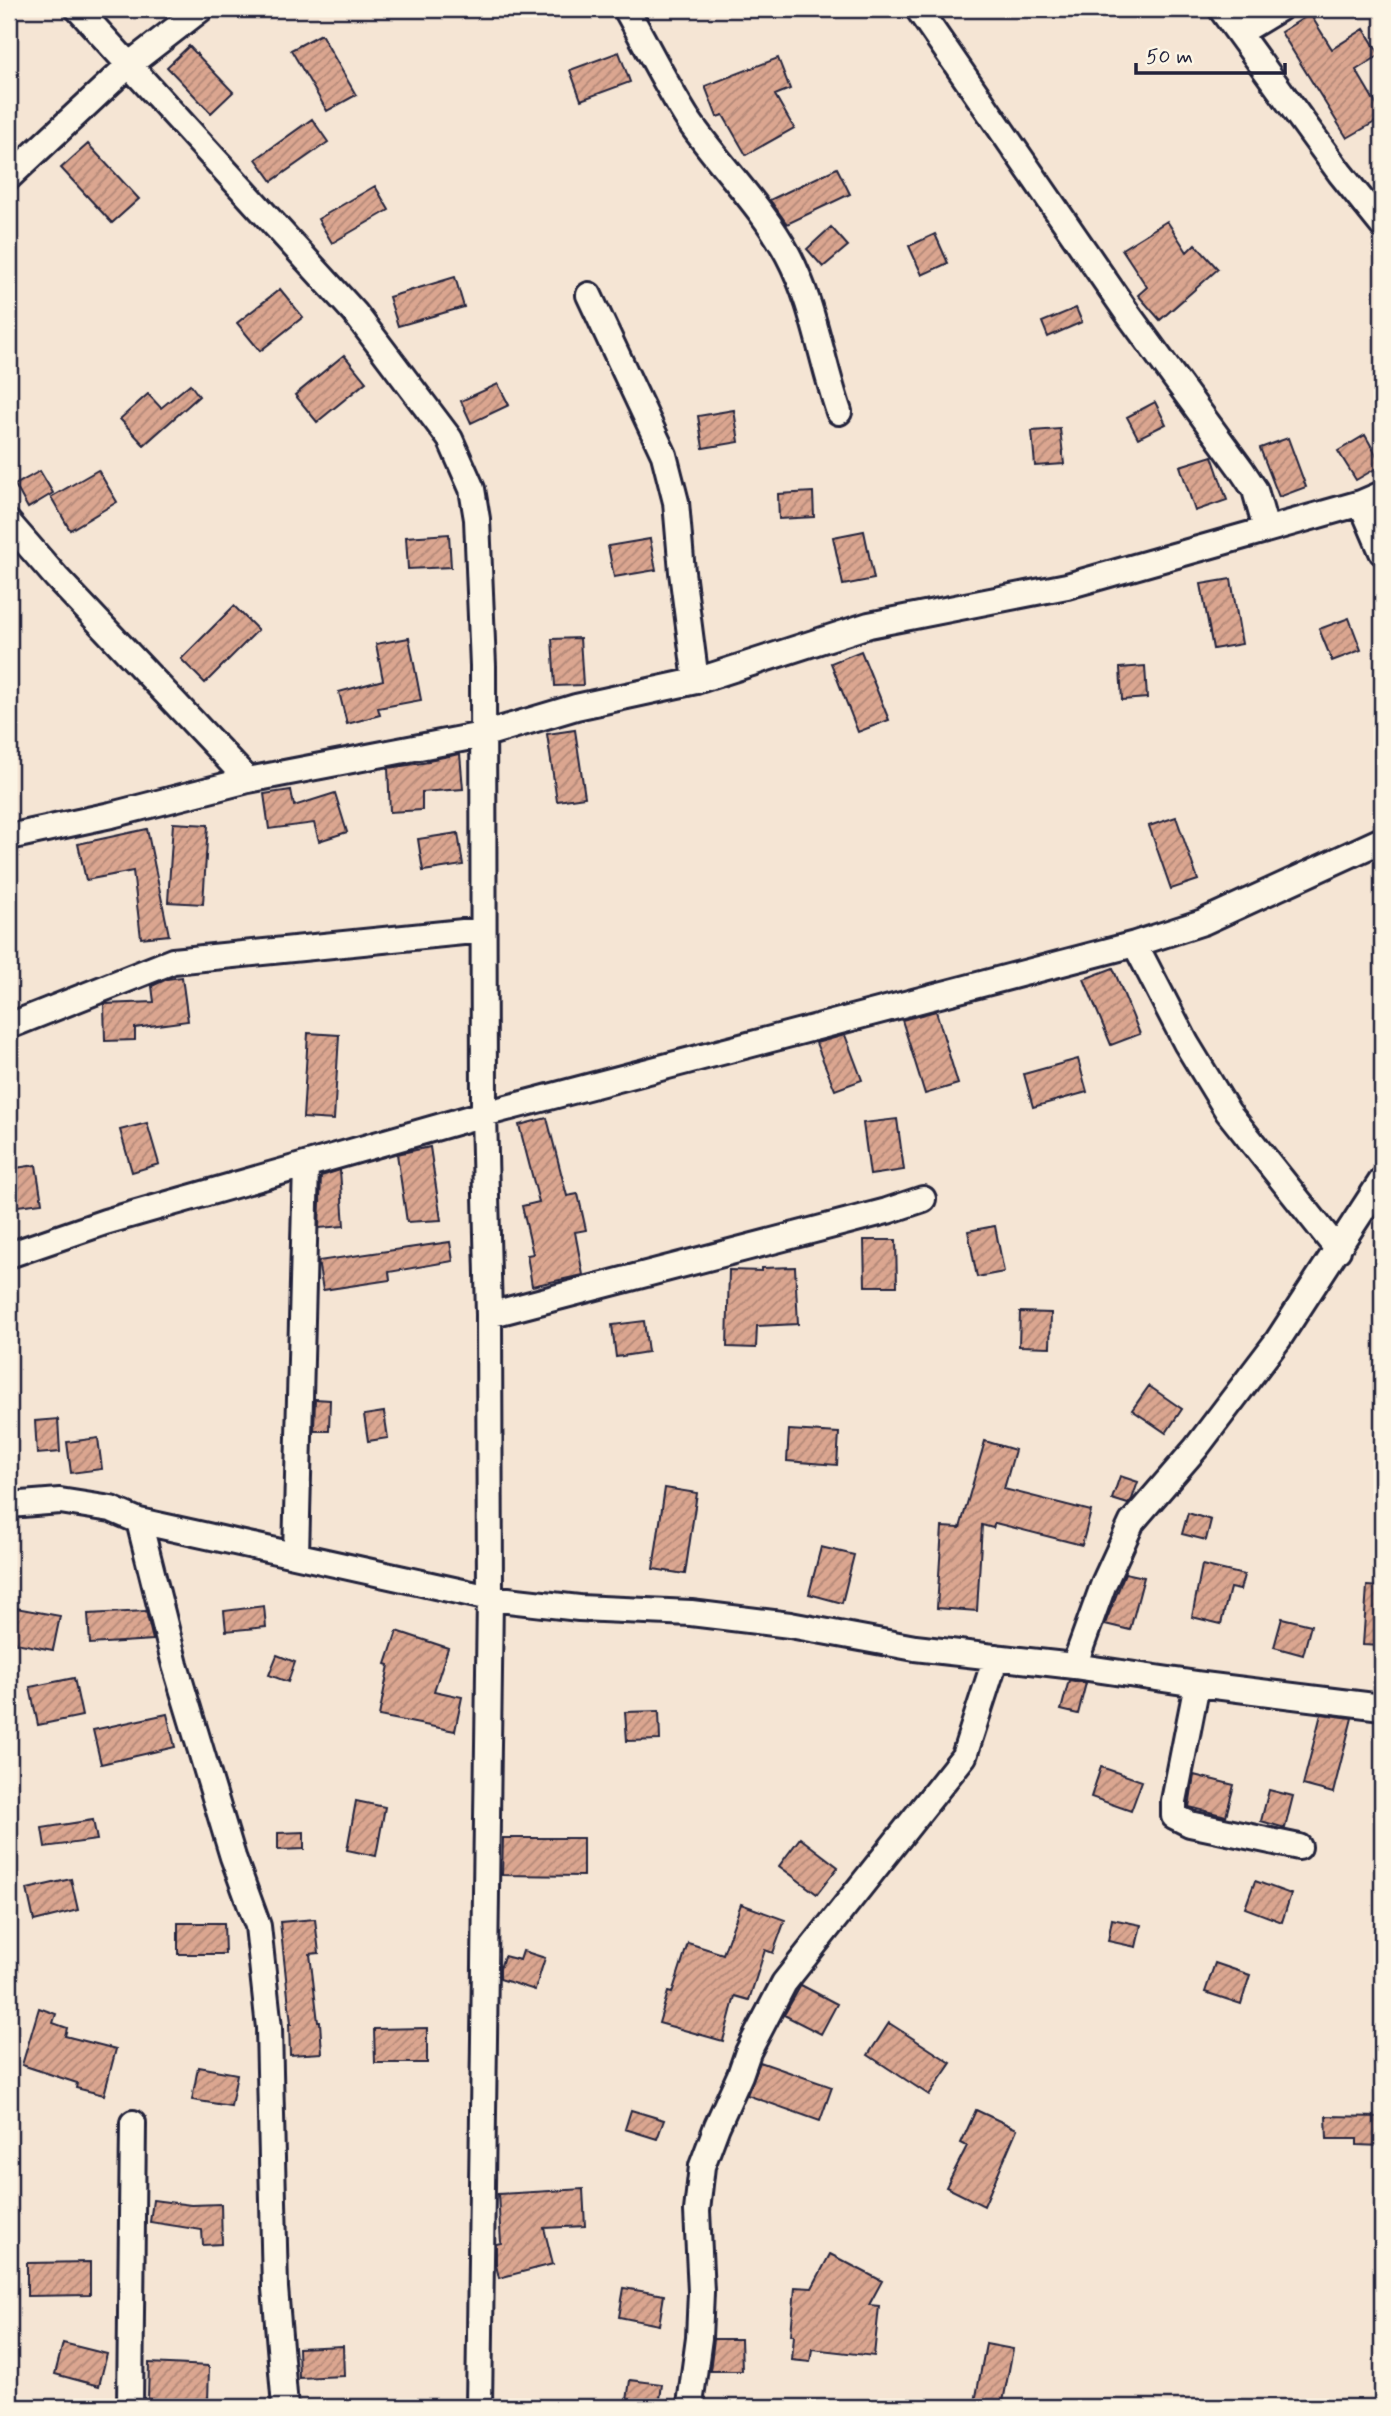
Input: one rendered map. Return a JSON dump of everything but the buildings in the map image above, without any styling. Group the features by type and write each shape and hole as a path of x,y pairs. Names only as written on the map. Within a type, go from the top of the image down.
{"street":[{"path":"78,9 355,313 450,439 472,489 477,519 483,666 484,1114 489,1315 489,1598 479,2407"},
{"path":"9,177 130,64 201,9"},
{"path":"626,9 689,120 787,254 811,310 826,374 839,412"},
{"path":"918,9 1135,325 1241,469 1255,490 1266,529"},
{"path":"1221,9 1339,173 1382,225"},
{"path":"1239,33 1279,9"},
{"path":"589,295 664,455 677,502 695,681"},
{"path":"9,836 111,815 248,780 482,735 576,707 695,681 869,625 1068,586 1372,498 1382,552"},
{"path":"9,523 56,577 248,780"},
{"path":"9,1255 105,1222 484,1114 1135,944 1203,922 1382,840"},
{"path":"9,1026 173,961 483,930"},
{"path":"1135,944 1186,1042 1228,1112 1338,1250"},
{"path":"296,1554 306,1165"},
{"path":"1074,1666 1104,1583 1132,1522 1196,1448 1254,1373 1382,1180"},
{"path":"489,1315 887,1212 923,1199"},
{"path":"9,1505 60,1501 111,1509 139,1521 489,1598 579,1608 691,1613 790,1625 915,1648 1382,1707"},
{"path":"139,1521 175,1665 233,1857 258,1926 270,2028 275,2288 285,2407"},
{"path":"692,2407 701,2292 697,2211 702,2166 716,2126 748,2052 785,1983 964,1756 996,1657"},
{"path":"1196,1684 1174,1801 1174,1816 1190,1824 1298,1847"},
{"path":"130,2407 133,2123"}]}
